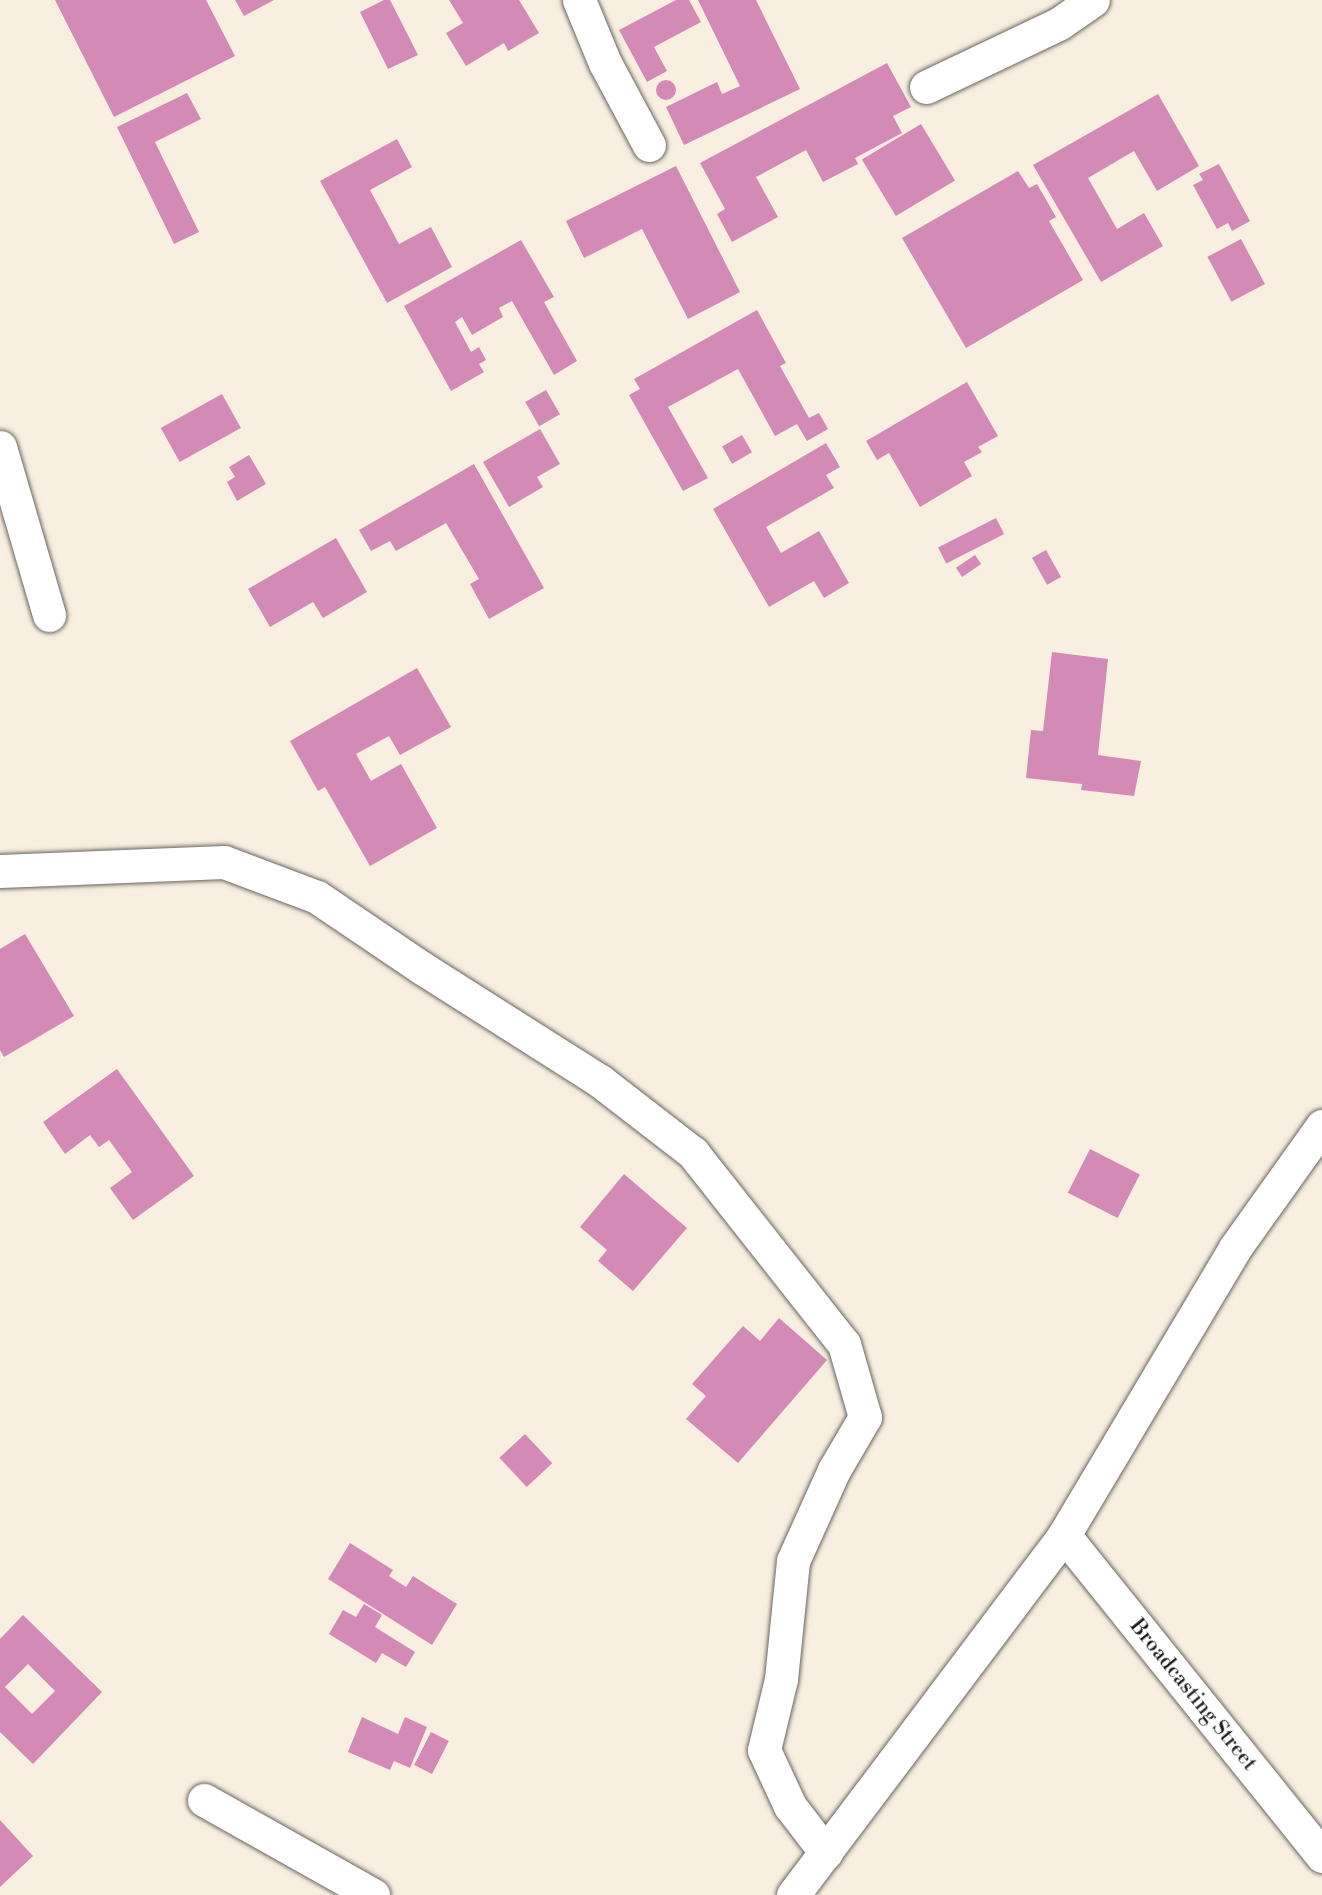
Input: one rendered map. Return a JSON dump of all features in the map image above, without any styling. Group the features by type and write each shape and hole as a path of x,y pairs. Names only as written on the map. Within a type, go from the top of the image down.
{"street":[{"path":"579,0 605,63 649,145"},
{"path":"926,87 1060,23 1093,0"},
{"path":"0,447 49,615"},
{"path":"0,871 224,862 317,897 422,968 600,1081 693,1153 844,1344 865,1417 834,1470 793,1561 781,1679 764,1750 790,1806 826,1853"},
{"path":"793,1895 1063,1535 1235,1248 1322,1126"},
{"name":"Broadcasting Street","path":"1063,1535 1322,1856"},
{"path":"204,1800 373,1895"}],"building":[{"path":"55,0 206,0 235,56 114,117"},
{"path":"235,0 274,0 244,16"},
{"path":"384,0 390,0 418,55 388,69 360,12"},
{"path":"449,0 519,0 539,33 508,51 504,43 466,66 446,33 463,23"},
{"path":"676,0 689,0 701,22 654,47 667,71 647,82 619,30"},
{"path":"698,0 756,0 800,89 684,145 666,107 717,82 722,94 740,86"},
{"path":"887,63 911,107 893,116 902,133 855,158 858,164 823,182 806,150 756,177 778,217 732,242 717,214 725,209 700,163"},
{"path":"662,80 670,80 676,90 670,100 662,100 656,94 656,86"},
{"path":"187,93 201,119 155,142 199,232 174,244 117,127"},
{"path":"1158,94 1199,166 1157,191 1134,151 1088,178 1117,229 1144,213 1163,246 1101,282 1033,165"},
{"path":"921,124 955,181 896,216 862,160"},
{"path":"397,139 412,167 370,190 399,244 431,227 452,267 387,303 320,181"},
{"path":"1219,164 1250,221 1232,231 1228,223 1217,229 1193,185 1203,180 1199,174"},
{"path":"676,166 740,292 688,319 642,229 584,258 566,221"},
{"path":"1018,171 1029,188 1037,184 1056,217 1049,221 1083,280 966,348 902,238"},
{"path":"1241,239 1265,284 1231,302 1207,257"},
{"path":"521,240 554,297 544,302 577,361 554,375 512,301 499,308 503,317 472,335 462,317 455,322 471,352 479,347 486,360 479,364 484,372 451,391 404,306"},
{"path":"757,310 786,363 780,366 809,418 819,413 828,429 807,441 797,424 775,436 738,369 668,407 708,478 683,491 629,395 640,389 634,379"},
{"path":"967,382 998,436 978,447 982,452 964,462 972,476 920,507 889,453 877,460 866,441"},
{"path":"546,390 560,414 539,426 525,402"},
{"path":"222,394 241,428 180,462 161,428"},
{"path":"540,429 560,464 537,477 543,487 509,507 483,462"},
{"path":"742,435 752,452 732,464 722,447"},
{"path":"826,443 840,467 826,475 834,488 766,527 781,553 819,531 849,583 824,598 814,581 769,607 713,509"},
{"path":"249,455 266,484 237,501 227,482 235,477 229,467"},
{"path":"474,464 544,588 489,619 470,584 479,579 446,523 396,551 390,541 371,551 359,530"},
{"path":"996,518 1004,534 946,564 938,548"},
{"path":"336,538 367,592 323,618 313,602 270,627 248,589"},
{"path":"1046,550 1061,577 1047,585 1032,558"},
{"path":"975,555 981,564 962,577 956,568"},
{"path":"1052,652 1108,659 1098,755 1141,761 1134,796 1081,790 1082,784 1026,778 1031,730 1043,731"},
{"path":"417,668 451,727 400,755 389,736 356,754 371,781 401,764 437,828 370,866 325,787 318,791 290,741"},
{"path":"25,934 74,1016 4,1057 0,1050 0,949"},
{"path":"117,1069 194,1176 133,1220 110,1188 132,1172 109,1140 99,1147 90,1135 65,1154 43,1122"},
{"path":"1090,1149 1140,1174 1118,1218 1068,1193"},
{"path":"624,1174 687,1228 633,1291 598,1261 607,1250 580,1227"},
{"path":"779,1318 827,1360 738,1463 686,1419 706,1396 692,1384 743,1326 760,1341"},
{"path":"525,1434 552,1463 527,1487 499,1458"},
{"path":"350,1543 393,1570 389,1576 406,1587 413,1576 457,1604 432,1645 328,1579"},
{"path":"364,1604 382,1615 375,1627 415,1652 406,1667 382,1653 376,1663 329,1634 343,1610 356,1617"},
{"path":"23,1615 102,1692 33,1764 0,1732 0,1639","holes":["28,1664 55,1691 32,1714 5,1687"]},
{"path":"362,1717 398,1734 405,1717 427,1727 410,1768 394,1761 390,1770 348,1752"},
{"path":"431,1732 449,1741 432,1774 414,1765"},
{"path":"0,1820 33,1856 0,1887"}]}
